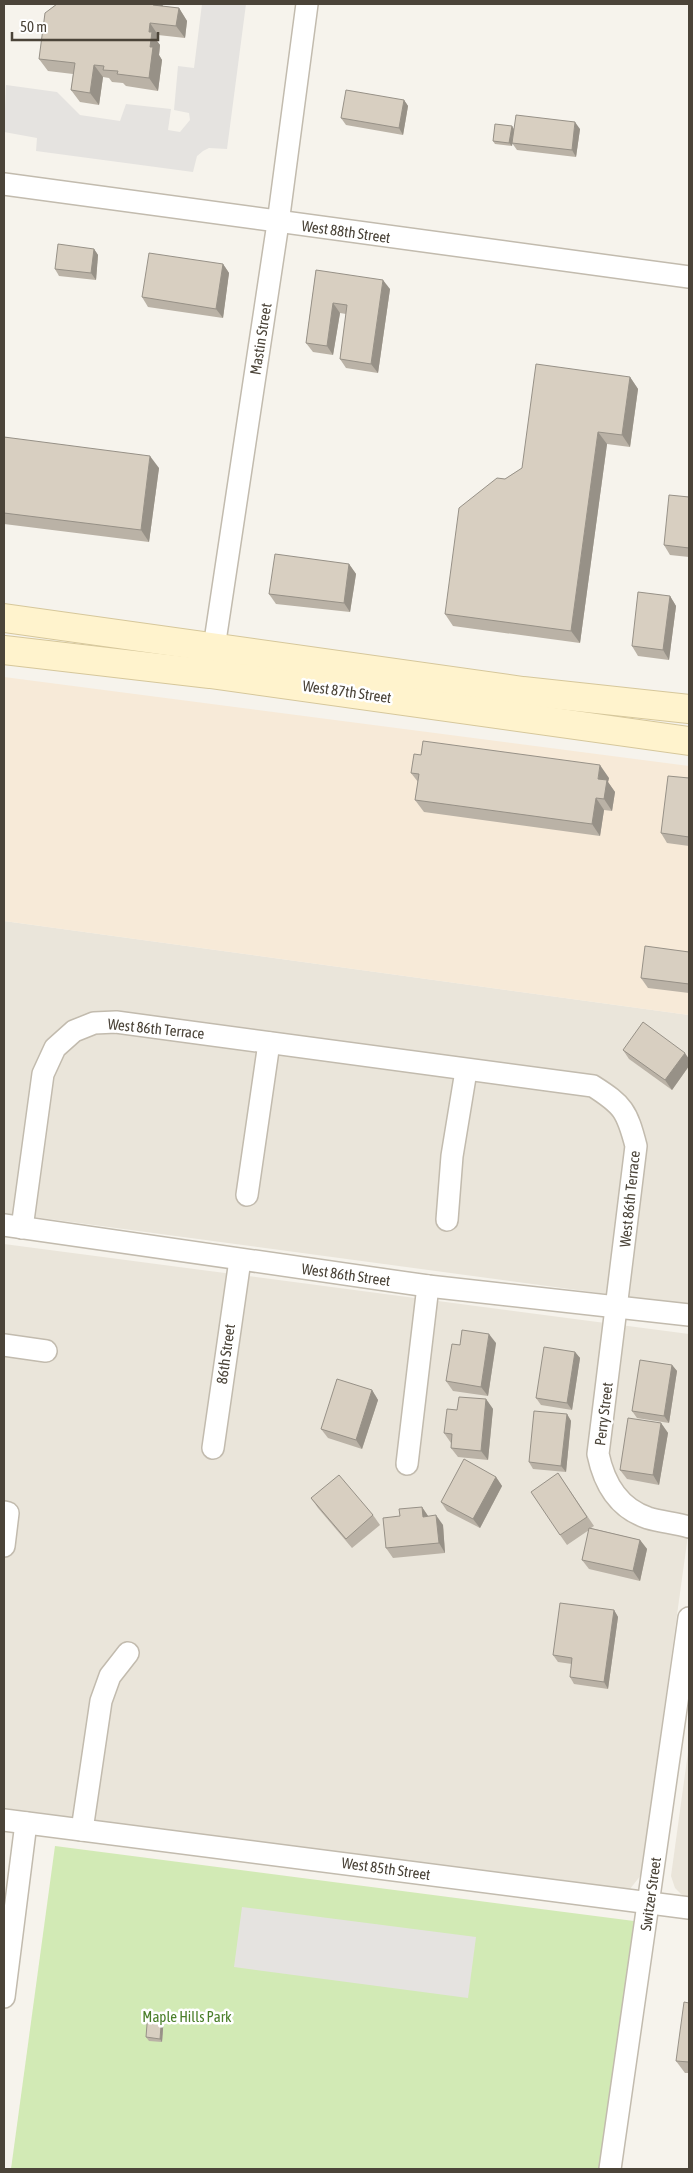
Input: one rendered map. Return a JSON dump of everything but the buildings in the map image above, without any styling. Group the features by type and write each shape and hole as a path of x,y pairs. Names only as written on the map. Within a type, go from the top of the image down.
{"main road":[{"name":"West 87th Street","path":"4,618 212,661 689,741"},
{"name":"West 87th Street","path":"4,650 212,661 689,709"}],"street":[{"name":"Mastin Street","path":"212,661 278,222 308,4"},
{"name":"West 88th Street","path":"4,184 689,277"},
{"name":"West 86th Terrace","path":"13,1227 43,1074 55,1048 74,1031 94,1023 116,1022 414,1061 466,1071 564,1081 593,1086 615,1099 629,1118 636,1146 617,1307"},
{"path":"247,1195 269,1043"},
{"path":"447,1220 452,1156 466,1071"},
{"name":"West 86th Street","path":"13,1227 428,1286 689,1315"},
{"name":"86th Street","path":"213,1448 240,1260"},
{"path":"407,1464 428,1286"},
{"name":"Perry Street","path":"617,1307 598,1454 603,1476 614,1495 630,1509 648,1518 689,1527"},
{"path":"4,1345 46,1351"},
{"path":"4,1512 8,1513 4,1546"},
{"name":"Switzer Street","path":"610,2169 650,1903 689,1618"},
{"path":"82,1830 101,1701 110,1676 128,1653"},
{"name":"West 85th Street","path":"4,1820 689,1908"},
{"path":"4,1996 26,1822"}],"shaded area":[{"path":"202,4 246,4 227,149 209,148 203,151 197,156 193,172 36,151 37,138 4,132 6,85 57,92 80,115 120,121 126,104 171,109 168,130 180,132 190,120 189,113 174,110 178,66 194,68"},
{"path":"4,677 689,766 689,1015 4,921"},
{"path":"4,921 689,1015 689,1305 4,1213"},
{"path":"4,1244 689,1334 689,1528 641,1875 630,1889 622,1890 4,1808"},
{"path":"689,1745 689,1898 675,1888 671,1876"},
{"path":"242,1907 476,1937 468,1998 234,1967"}],"green space":[{"name":"Maple Hills Park","path":"55,1846 634,1921 600,2169 11,2169"}]}
